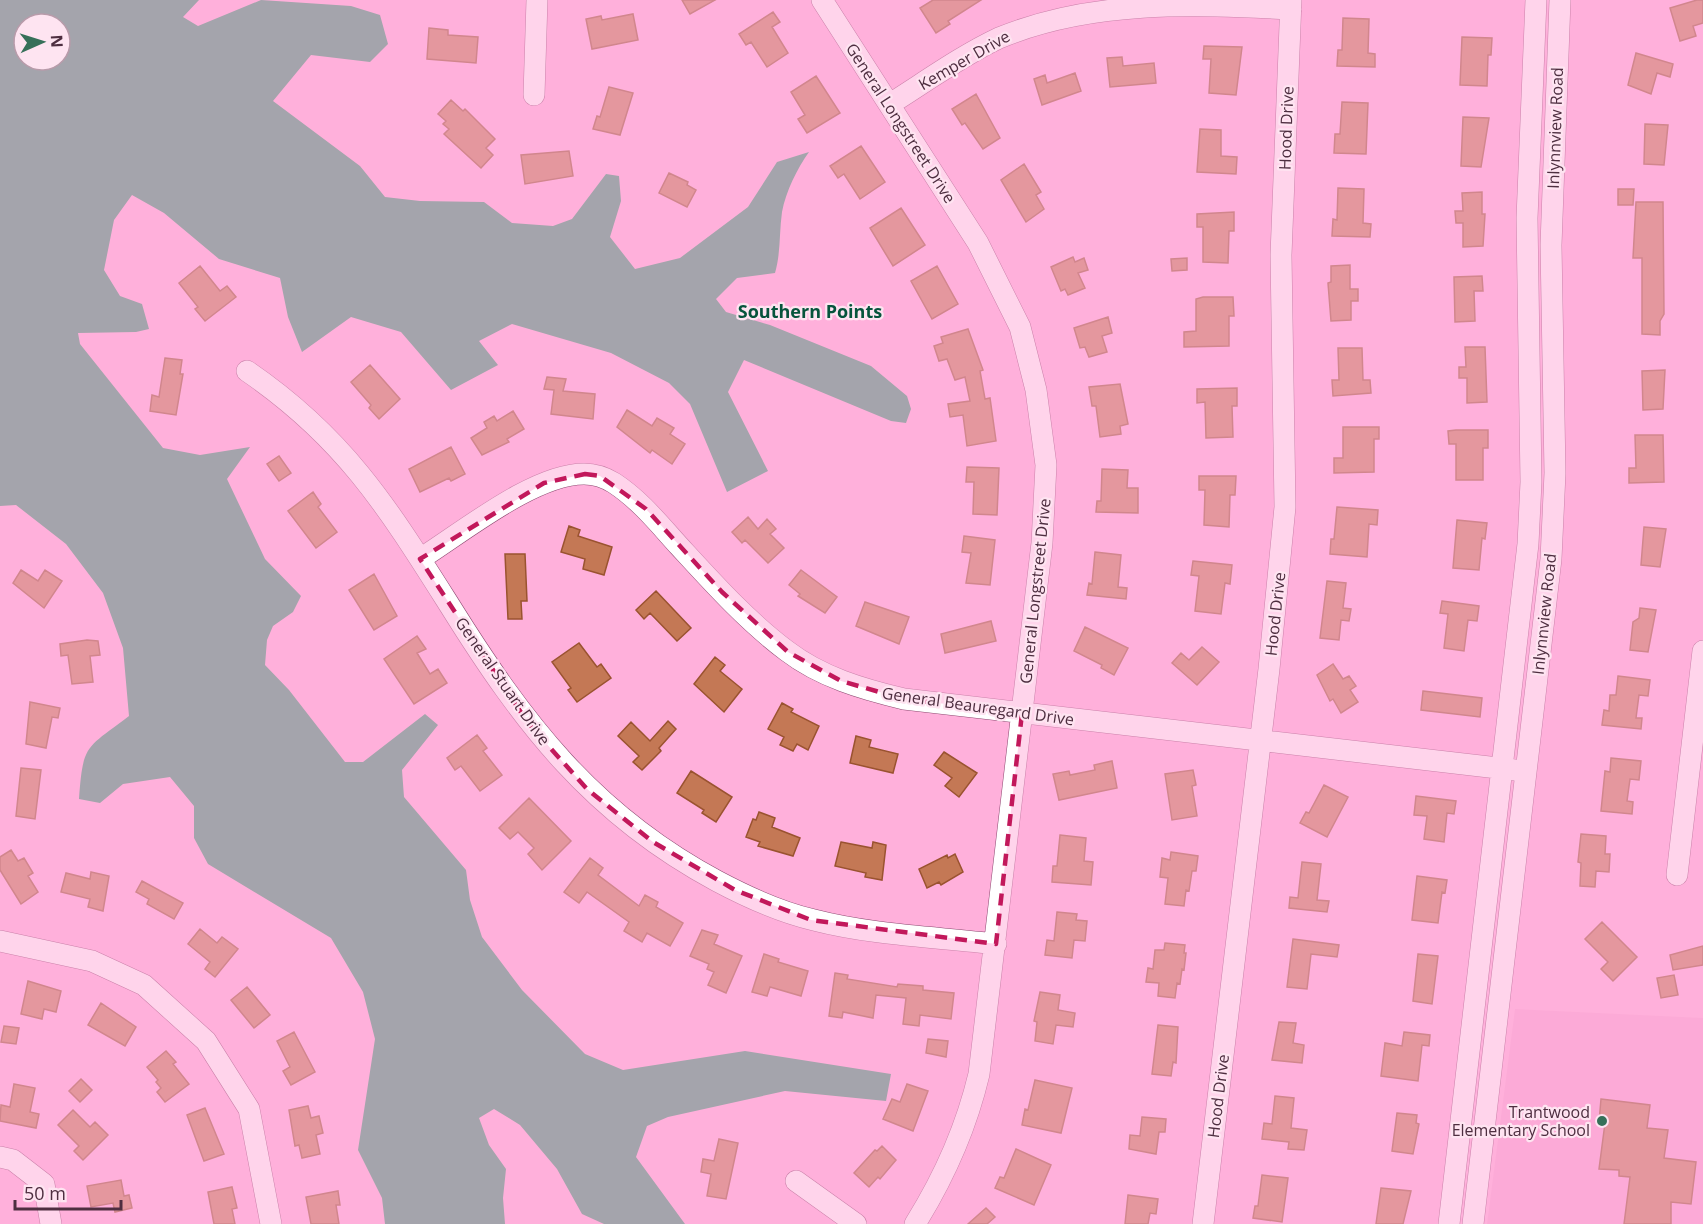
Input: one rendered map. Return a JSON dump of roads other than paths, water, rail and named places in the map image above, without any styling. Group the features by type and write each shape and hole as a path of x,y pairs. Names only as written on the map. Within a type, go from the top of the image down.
{"street":[{"path":"534,95 537,0"},
{"name":"General Longstreet Drive","path":"822,0 978,243 1007,296 1030,358 1046,465 1042,543 979,1074 972,1105 944,1176 915,1224"},
{"path":"1449,1224 1503,768 1529,516 1527,240 1536,0"},
{"name":"Inlynnview Road","path":"1473,1224 1548,592 1554,500 1551,245 1560,0"},
{"name":"Kemper Drive","path":"890,104 981,47 1034,23 1069,12 1149,4 1291,5"},
{"name":"Hood Drive","path":"1203,1224 1285,507 1281,255 1291,5"},
{"name":"General Stuart Drive","path":"247,371 273,388 327,435 380,497 493,672 536,732 587,789 661,848 735,890 811,920 841,927 996,944"},
{"name":"General Beauregard Drive","path":"420,558 544,483 585,474 600,476 618,486 646,509 722,592 772,639 811,666 872,692 904,699 1526,771"},
{"path":"1677,875 1699,722 1703,651"},
{"path":"0,941 92,961 144,985 206,1041 249,1109 271,1224"},
{"path":"0,1157 13,1160 44,1184 51,1224"},
{"path":"796,1181 856,1224"}],"place":[{"name":"Trantwood Elementary School","path":"1602,1121"}],"district":[{"name":"Southern Points","path":"810,311"}]}
